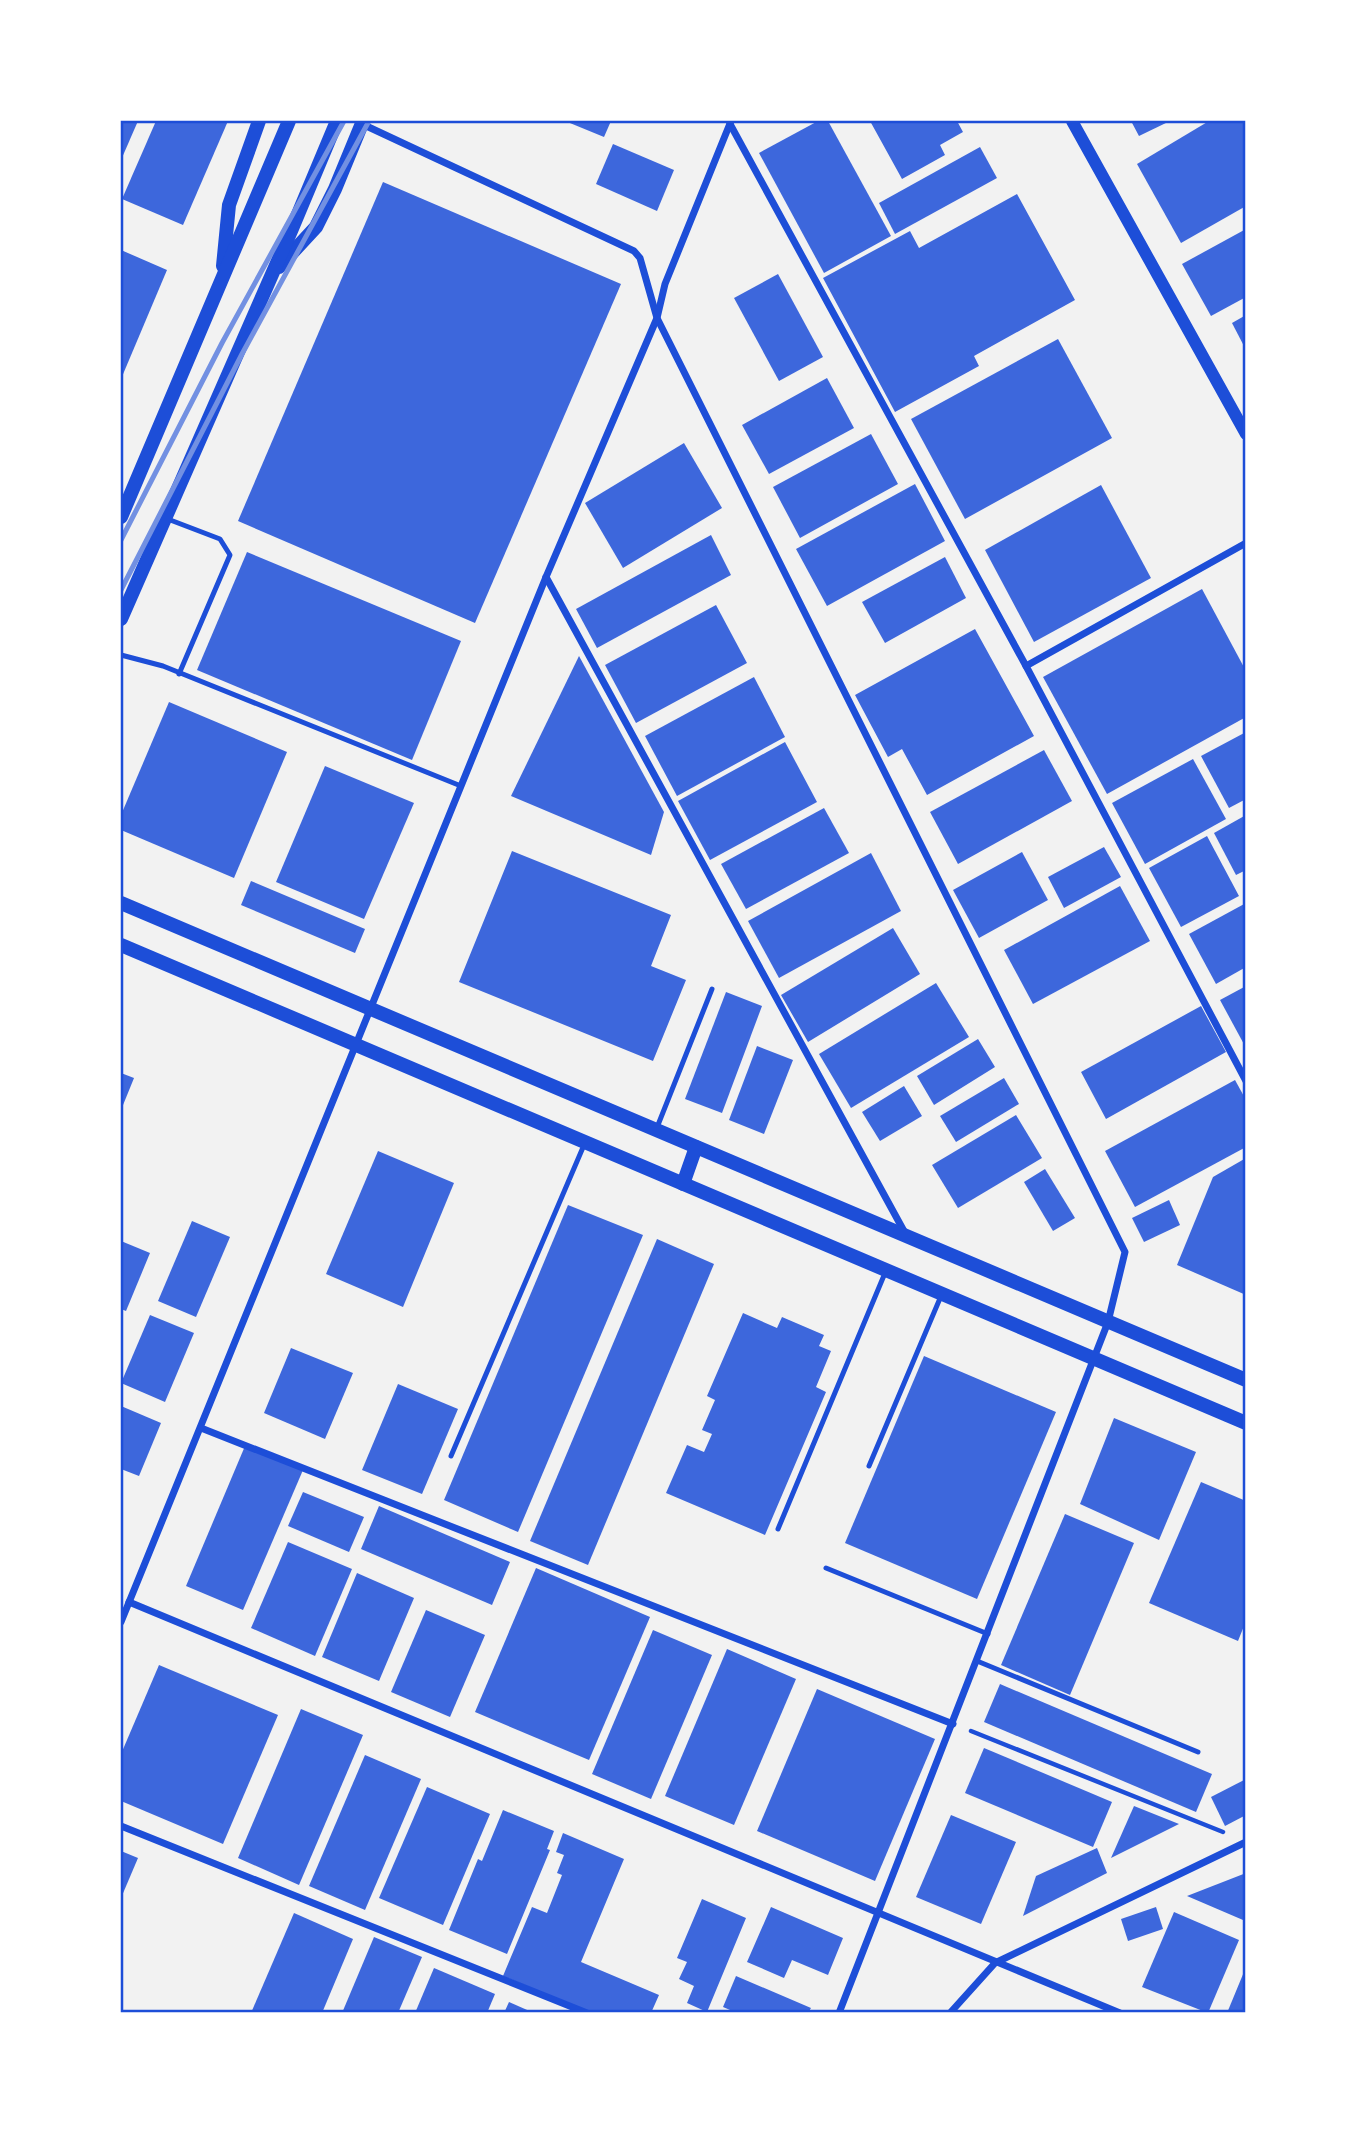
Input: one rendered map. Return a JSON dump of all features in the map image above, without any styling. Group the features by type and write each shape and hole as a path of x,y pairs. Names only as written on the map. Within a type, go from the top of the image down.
{"main road":[{"path":"221,281 229,205 259,121"},
{"path":"121,517 289,121"},
{"path":"121,619 337,121"},
{"path":"268,279 316,227 363,122"},
{"path":"121,903 1246,1380"},
{"path":"121,945 1246,1423"},
{"path":"683,1184 695,1146"}],"street":[{"path":"1072,121 1246,434"},
{"path":"363,122 634,251 640,258 657,318 1122,1244 1124,1258 1108,1322 1095,1358 839,2013"},
{"path":"121,1622 545,577 657,318 665,284 731,123"},
{"path":"731,123 1026,666 1246,1081"},
{"path":"1026,666 1246,543"},
{"path":"545,577 907,1236"},
{"path":"201,1428 953,1724"},
{"path":"129,1602 1120,2013"},
{"path":"121,1826 587,2013"},
{"path":"950,2013 995,1963 1246,1842"}],"lane":[{"path":"164,517 220,539 230,555 179,674"},
{"path":"121,655 163,666 461,786"},
{"path":"656,1130 712,989"},
{"path":"451,1456 585,1142"},
{"path":"778,1528 887,1270"},
{"path":"869,1466 942,1294"},
{"path":"826,1569 988,1634"},
{"path":"977,1661 1198,1752"}],"path":[{"path":"953,1724 1228,1834"}],"building":[{"path":"121,121 138,121 121,160"},
{"path":"156,121 228,121 183,225 122,199"},
{"path":"565,121 611,121 604,137"},
{"path":"818,121 828,121 891,236 824,273 759,153"},
{"path":"870,121 957,121 963,132 940,145 945,155 902,179"},
{"path":"1131,121 1170,121 1139,136"},
{"path":"1209,121 1246,121 1246,206 1181,243 1137,164"},
{"path":"613,144 674,170 657,211 596,184"},
{"path":"980,147 997,178 895,234 879,203"},
{"path":"383,182 621,284 475,623 238,521"},
{"path":"1017,194 1075,300 974,356 979,366 895,412 823,278 910,231 919,248"},
{"path":"1246,229 1246,297 1211,316 1182,264"},
{"path":"121,250 167,270 121,379"},
{"path":"778,274 823,357 779,381 734,298"},
{"path":"1246,315 1246,350 1232,323"},
{"path":"1058,339 1112,438 965,519 911,419"},
{"path":"827,378 854,428 769,474 742,425"},
{"path":"871,434 898,484 800,538 773,487"},
{"path":"684,443 722,508 623,568 585,503"},
{"path":"915,484 945,541 827,606 796,549"},
{"path":"1101,485 1151,578 1034,642 985,550"},
{"path":"711,535 731,575 597,648 576,609"},
{"path":"247,552 461,641 412,760 197,670"},
{"path":"945,557 966,598 885,643 862,602"},
{"path":"1202,589 1246,671 1246,717 1107,794 1043,677"},
{"path":"716,605 747,663 636,723 605,665"},
{"path":"975,629 1034,736 927,795 902,749 888,757 855,695"},
{"path":"579,656 664,812 651,855 511,796"},
{"path":"754,677 785,737 677,796 645,736"},
{"path":"169,702 287,752 234,878 121,830 121,815"},
{"path":"1246,732 1246,799 1229,808 1201,756"},
{"path":"785,742 817,802 710,860 678,801"},
{"path":"1044,750 1072,801 958,864 930,812"},
{"path":"1193,759 1226,819 1145,864 1112,803"},
{"path":"325,766 414,803 364,919 276,882"},
{"path":"824,808 849,853 746,909 721,864"},
{"path":"1246,815 1246,870 1236,875 1214,833"},
{"path":"1207,836 1239,896 1181,927 1149,868"},
{"path":"1104,847 1121,877 1064,908 1048,877"},
{"path":"512,851 671,915 651,966 686,980 653,1061 459,982"},
{"path":"1022,852 1048,900 979,938 953,890"},
{"path":"871,853 901,911 779,978 748,921"},
{"path":"251,881 365,929 355,953 241,905"},
{"path":"1120,886 1150,941 1033,1004 1004,950"},
{"path":"1246,903 1246,967 1216,984 1189,934"},
{"path":"893,928 920,974 808,1042 781,995"},
{"path":"936,983 969,1037 851,1108 819,1054"},
{"path":"1246,986 1246,1048 1220,1000"},
{"path":"726,992 762,1006 722,1113 685,1099"},
{"path":"1201,1006 1226,1052 1106,1119 1081,1072"},
{"path":"978,1039 995,1067 934,1105 917,1076"},
{"path":"757,1046 793,1060 764,1134 729,1120"},
{"path":"121,1073 134,1078 121,1110"},
{"path":"1004,1078 1019,1104 956,1142 940,1116"},
{"path":"1235,1080 1246,1100 1246,1147 1135,1207 1105,1151"},
{"path":"904,1086 922,1116 880,1141 862,1112"},
{"path":"1016,1115 1042,1158 958,1208 932,1165"},
{"path":"378,1151 454,1183 403,1307 326,1274"},
{"path":"1246,1158 1246,1295 1177,1265 1213,1177"},
{"path":"1045,1169 1075,1218 1053,1231 1024,1182"},
{"path":"1169,1200 1180,1225 1144,1242 1132,1218"},
{"path":"568,1205 643,1235 518,1532 444,1500"},
{"path":"192,1221 230,1237 196,1317 158,1301"},
{"path":"657,1239 714,1264 588,1565 530,1541"},
{"path":"121,1241 150,1253 126,1311 121,1309"},
{"path":"743,1313 777,1328 782,1317 824,1335 819,1346 831,1351 816,1387 826,1392 765,1535 666,1493 687,1445 704,1452 712,1434 702,1430 715,1400 707,1396"},
{"path":"150,1315 194,1333 165,1402 121,1383"},
{"path":"291,1348 353,1373 325,1439 264,1413"},
{"path":"924,1356 1056,1412 977,1599 845,1543"},
{"path":"398,1384 458,1409 422,1494 362,1470"},
{"path":"121,1406 161,1423 139,1476 121,1469"},
{"path":"1114,1418 1196,1452 1159,1540 1080,1504"},
{"path":"245,1446 303,1470 243,1610 186,1586"},
{"path":"1201,1482 1246,1501 1246,1621 1238,1641 1149,1603"},
{"path":"303,1492 364,1517 349,1552 288,1526"},
{"path":"379,1506 510,1562 492,1605 361,1549"},
{"path":"1065,1514 1134,1543 1070,1695 1001,1665"},
{"path":"288,1542 352,1569 315,1656 251,1628"},
{"path":"536,1568 650,1617 589,1760 475,1712"},
{"path":"357,1573 414,1598 379,1681 322,1657"},
{"path":"426,1610 485,1635 450,1717 391,1692"},
{"path":"653,1630 712,1655 651,1799 592,1774"},
{"path":"727,1649 796,1679 734,1825 665,1796"},
{"path":"159,1665 278,1715 223,1844 121,1801 121,1754"},
{"path":"1000,1684 1212,1774 1196,1812 984,1722"},
{"path":"817,1689 935,1739 875,1881 757,1831"},
{"path":"301,1709 363,1735 299,1885 238,1858"},
{"path":"984,1748 1112,1802 1093,1847 965,1793"},
{"path":"365,1755 421,1779 365,1910 309,1886"},
{"path":"1246,1779 1246,1815 1225,1826 1211,1797"},
{"path":"427,1787 490,1814 443,1925 379,1898"},
{"path":"1134,1806 1179,1824 1111,1858"},
{"path":"503,1810 554,1831 547,1849 550,1850 507,1954 449,1930 478,1859 482,1861"},
{"path":"951,1815 1016,1842 981,1924 916,1897"},
{"path":"563,1833 624,1859 581,1962 659,1995 651,2013 591,2013 503,1976 532,1907 547,1913 562,1875 557,1873 564,1855 556,1852"},
{"path":"1097,1848 1107,1873 1023,1916 1036,1876"},
{"path":"121,1851 138,1858 121,1898"},
{"path":"1246,1873 1243,1920 1187,1896"},
{"path":"702,1899 746,1918 707,2012 687,2003 694,1986 679,1979 687,1962 677,1958"},
{"path":"771,1907 843,1938 828,1975 792,1960 784,1978 747,1962"},
{"path":"1156,1907 1163,1929 1128,1941 1121,1919"},
{"path":"1174,1912 1239,1940 1208,2013 1142,1987"},
{"path":"294,1913 353,1939 322,2013 251,2013"},
{"path":"374,1937 422,1957 398,2013 342,2013"},
{"path":"1246,1967 1246,2013 1227,2013"},
{"path":"434,1968 495,1994 487,2013 415,2013"},
{"path":"736,1976 811,2008 808,2013 737,2013 723,2007"},
{"path":"509,2002 534,2013 504,2013"}],"railway":[{"path":"121,540 222,343 344,121"},
{"path":"121,590 242,354 369,121"}]}
